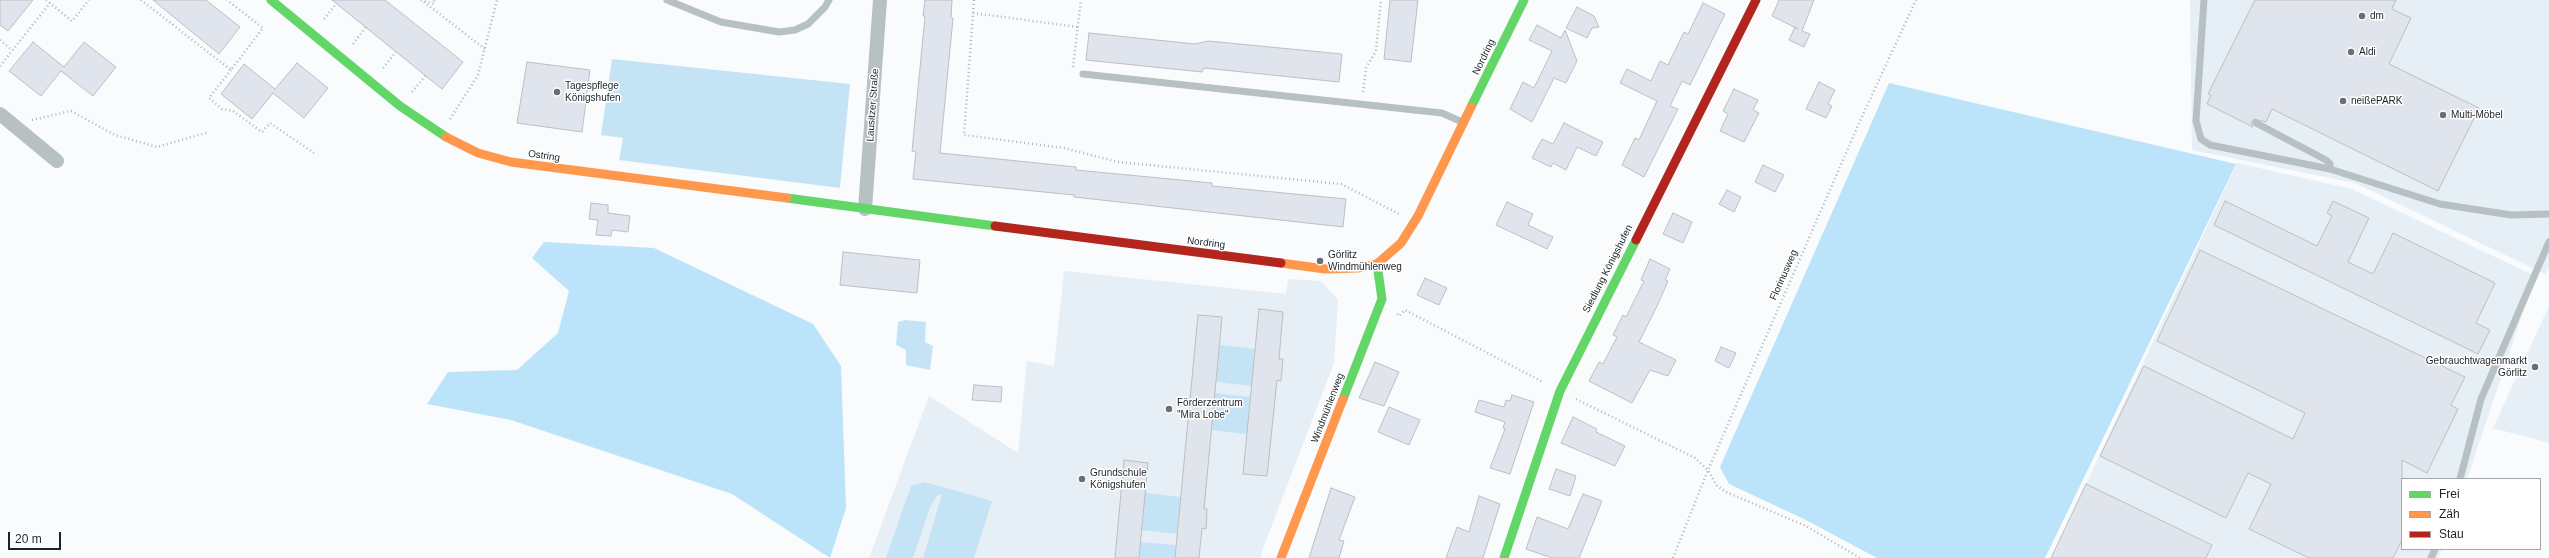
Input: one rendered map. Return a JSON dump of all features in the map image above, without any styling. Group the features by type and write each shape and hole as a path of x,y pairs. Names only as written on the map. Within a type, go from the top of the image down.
{"street":[{"name":"Ostring","path":"271,0 400,106 440,134 478,154 511,162 865,209"},
{"name":"Lausitzer Straße","path":"865,209 880,0"},
{"name":"Nordring","path":"865,209 1320,269 1358,268 1377,264 1394,251 1414,223 1524,0"},
{"name":"Siedlung Königshufen","path":"1504,558 1560,391 1756,0"},
{"path":"0,114 56,161"},
{"name":"Windmühlenweg","path":"1281,558 1382,299 1377,264"}],"lane":[{"path":"667,0 721,22 779,32 795,30 808,24 825,7 829,0"},
{"path":"2204,0 2196,121 2201,139 2220,148 2330,169 2440,204 2511,215 2549,214"},
{"path":"1083,74 1442,113 1464,123"},
{"path":"2256,123 2326,160 2330,164 2330,169"},
{"path":"2460,478 2481,399 2549,242"}],"path":[{"path":"46,0 72,21 89,0"},
{"path":"141,0 230,70"},
{"path":"227,0 263,28 209,98 222,109 233,111 262,132 270,123 314,153"},
{"path":"421,0 485,49"},
{"path":"424,2 434,4 434,0"},
{"path":"440,134 478,75 496,0"},
{"path":"974,0 964,135 1064,148 1118,162 1341,184 1381,202 1414,223"},
{"path":"1081,0 1072,72 1083,74"},
{"path":"1362,104 1366,68 1376,51 1381,0"},
{"name":"Florinusweg","path":"1673,558 1708,470 1857,128 1916,0"},
{"path":"0,66 50,3"},
{"path":"973,13 1078,27"},
{"path":"0,40 12,50"},
{"path":"12,124 71,111 115,135 157,147 209,132"},
{"path":"1708,470 1716,485 1726,492 1806,526 1860,558"}],"shaded area":[{"path":"2190,0 2549,0 2549,268 2545,274 2355,183 2192,150"},
{"path":"612,59 850,84 840,188 619,160 623,138 601,135"},
{"path":"1889,83 2236,164 2045,558 1877,558 1806,520 1729,484 1720,467"},
{"path":"2237,163 2352,189 2535,276 2467,478 2401,478 2401,550 2442,550 2438,558 2051,558"},
{"path":"544,242 654,248 813,324 841,366 846,508 830,558 732,494 511,420 427,404 448,372 517,370 558,333 569,291 532,258"},
{"path":"1064,271 1286,294 1288,279 1321,281 1338,300 1334,363 1262,551 1261,558 869,558 929,396 1018,453 1027,361 1054,366"},
{"name":"Gebrauchtwagenmarkt Görlitz","path":"2549,306 2549,443 2493,428"},
{"path":"905,320 926,322 925,342 933,346 930,370 906,365 906,350 896,345 898,322"},
{"path":"1220,345 1256,349 1252,386 1216,382"},
{"path":"1214,393 1250,397 1247,434 1211,430"},
{"path":"925,482 992,501 974,558 923,558 942,494 937,496 930,507 913,558 886,558 911,486"},
{"path":"1145,493 1181,497 1177,534 1141,530"},
{"path":"1140,542 1176,545 1175,558 1139,558"}],"building":[{"path":"0,0 33,0 8,31 0,25"},
{"path":"153,0 206,0 240,27 219,54"},
{"path":"332,0 385,0 463,62 442,89"},
{"path":"925,0 952,0 951,18 953,18 940,153 1076,167 1076,170 1212,183 1212,186 1346,199 1343,227 1074,197 1074,195 913,179 916,152 912,151 925,16 923,16"},
{"path":"1390,0 1418,0 1411,62 1384,59"},
{"path":"1779,0 1814,0 1802,31 1810,34 1804,47 1789,40 1795,27 1772,16"},
{"name":"neißePARK","path":"2255,0 2396,0 2392,9 2411,18 2389,64 2479,108 2438,191 2272,109 2266,122 2254,119 2251,123 2253,127 2207,104 2211,95 2208,94"},
{"path":"1703,3 1725,14 1690,85 1682,81 1670,106 1678,109 1644,177 1622,165 1635,138 1639,140 1657,101 1620,83 1627,69 1651,81 1660,61 1668,65 1684,32 1688,34"},
{"path":"1577,7 1594,16 1599,27 1592,28 1587,38 1566,28"},
{"path":"1537,25 1561,38 1565,30 1577,61 1566,83 1554,78 1532,122 1510,109 1523,82 1534,88 1552,51 1529,40"},
{"path":"1089,33 1195,44 1208,41 1342,54 1339,82 1204,68 1202,72 1086,60"},
{"path":"33,42 64,67 84,42 116,67 93,96 61,71 41,96 9,71"},
{"name":"Tagespflege Königshufen","path":"527,62 590,70 582,132 517,123"},
{"path":"297,63 328,88 304,118 273,93 252,119 221,94 244,64 275,89"},
{"path":"1819,82 1835,90 1828,104 1832,106 1826,118 1806,109"},
{"path":"1734,89 1758,100 1753,110 1759,113 1744,142 1720,131 1728,114 1723,111"},
{"path":"1564,123 1603,142 1596,156 1577,147 1566,170 1553,163 1551,167 1532,158 1542,139 1553,144"},
{"path":"1763,165 1784,175 1775,192 1755,182"},
{"path":"1727,190 1741,197 1734,212 1719,204"},
{"path":"2225,201 2317,246 2332,216 2327,213 2333,201 2369,218 2348,262 2373,274 2393,233 2495,283 2476,323 2490,330 2478,354 2214,225"},
{"path":"1507,202 1533,214 1528,225 1553,237 1547,249 1496,225"},
{"path":"591,203 608,205 608,213 630,216 628,232 612,230 611,236 596,235 598,220 589,219"},
{"path":"1673,213 1692,222 1683,243 1663,234"},
{"path":"2200,250 2465,377 2451,405 2458,409 2427,473 2402,460 2401,542 2393,558 2309,558 2249,529 2271,484 2248,473 2226,518 2100,456 2144,366 2293,439 2305,413 2157,341"},
{"path":"843,252 920,260 917,293 840,285"},
{"path":"1650,259 1670,269 1665,280 1668,281 1639,342 1676,360 1668,376 1650,370 1632,403 1589,381 1599,362 1603,364 1617,337 1613,335 1623,315 1626,317 1644,281 1641,280"},
{"path":"1425,278 1447,288 1439,305 1417,295"},
{"path":"1259,309 1283,312 1279,359 1283,359 1281,381 1277,380 1267,476 1243,474"},
{"path":"1198,315 1222,317 1204,509 1207,509 1206,529 1202,528 1199,558 1175,558"},
{"path":"1721,347 1736,353 1729,368 1715,361"},
{"path":"1375,362 1399,372 1384,406 1359,398"},
{"path":"974,385 1002,387 1001,402 972,400"},
{"path":"1512,395 1534,402 1510,474 1490,468 1505,429 1503,428 1505,422 1475,412 1479,400 1504,407 1506,400 1510,401"},
{"path":"1389,407 1420,420 1409,445 1378,432"},
{"path":"1573,417 1597,429 1596,432 1625,446 1615,466 1561,443"},
{"path":"1124,460 1148,463 1139,558 1115,558"},
{"path":"1556,469 1576,476 1570,496 1549,489"},
{"path":"2086,484 2212,545 2206,558 2051,558"},
{"path":"1331,488 1355,497 1339,540 1344,541 1339,558 1309,558"},
{"path":"1583,494 1602,501 1579,558 1552,558 1526,549 1537,517 1568,529"},
{"path":"1479,496 1500,504 1483,558 1446,558 1457,527 1469,532"}],"traffic: fast":[{"path":"271,0 400,106 446,137"},
{"path":"1471,107 1524,0"},
{"path":"787,198 995,226"},
{"path":"1504,558 1560,391 1636,240"},
{"path":"1343,399 1382,299 1377,264"}],"traffic: slow":[{"path":"1281,263 1325,269 1358,268 1377,264 1401,243 1418,216 1471,107"},
{"path":"446,137 478,153 511,162 787,198"},
{"path":"1281,558 1343,399"}],"traffic: jam":[{"path":"1636,240 1756,0"},
{"path":"995,226 1281,263"}],"place":[{"name":"dm","path":"2362,16"},
{"name":"Aldi","path":"2351,52"},
{"name":"Tagespflege Königshufen","path":"557,92"},
{"name":"neißePARK","path":"2343,101"},
{"name":"Multi-Möbel","path":"2443,115"},
{"name":"Görlitz Windmühlenweg","path":"1320,261"},
{"name":"Gebrauchtwagenmarkt Görlitz","path":"2535,367"},
{"name":"Förderzentrum \"Mira Lobe\"","path":"1169,409"},
{"name":"Grundschule Königshufen","path":"1082,479"}]}
